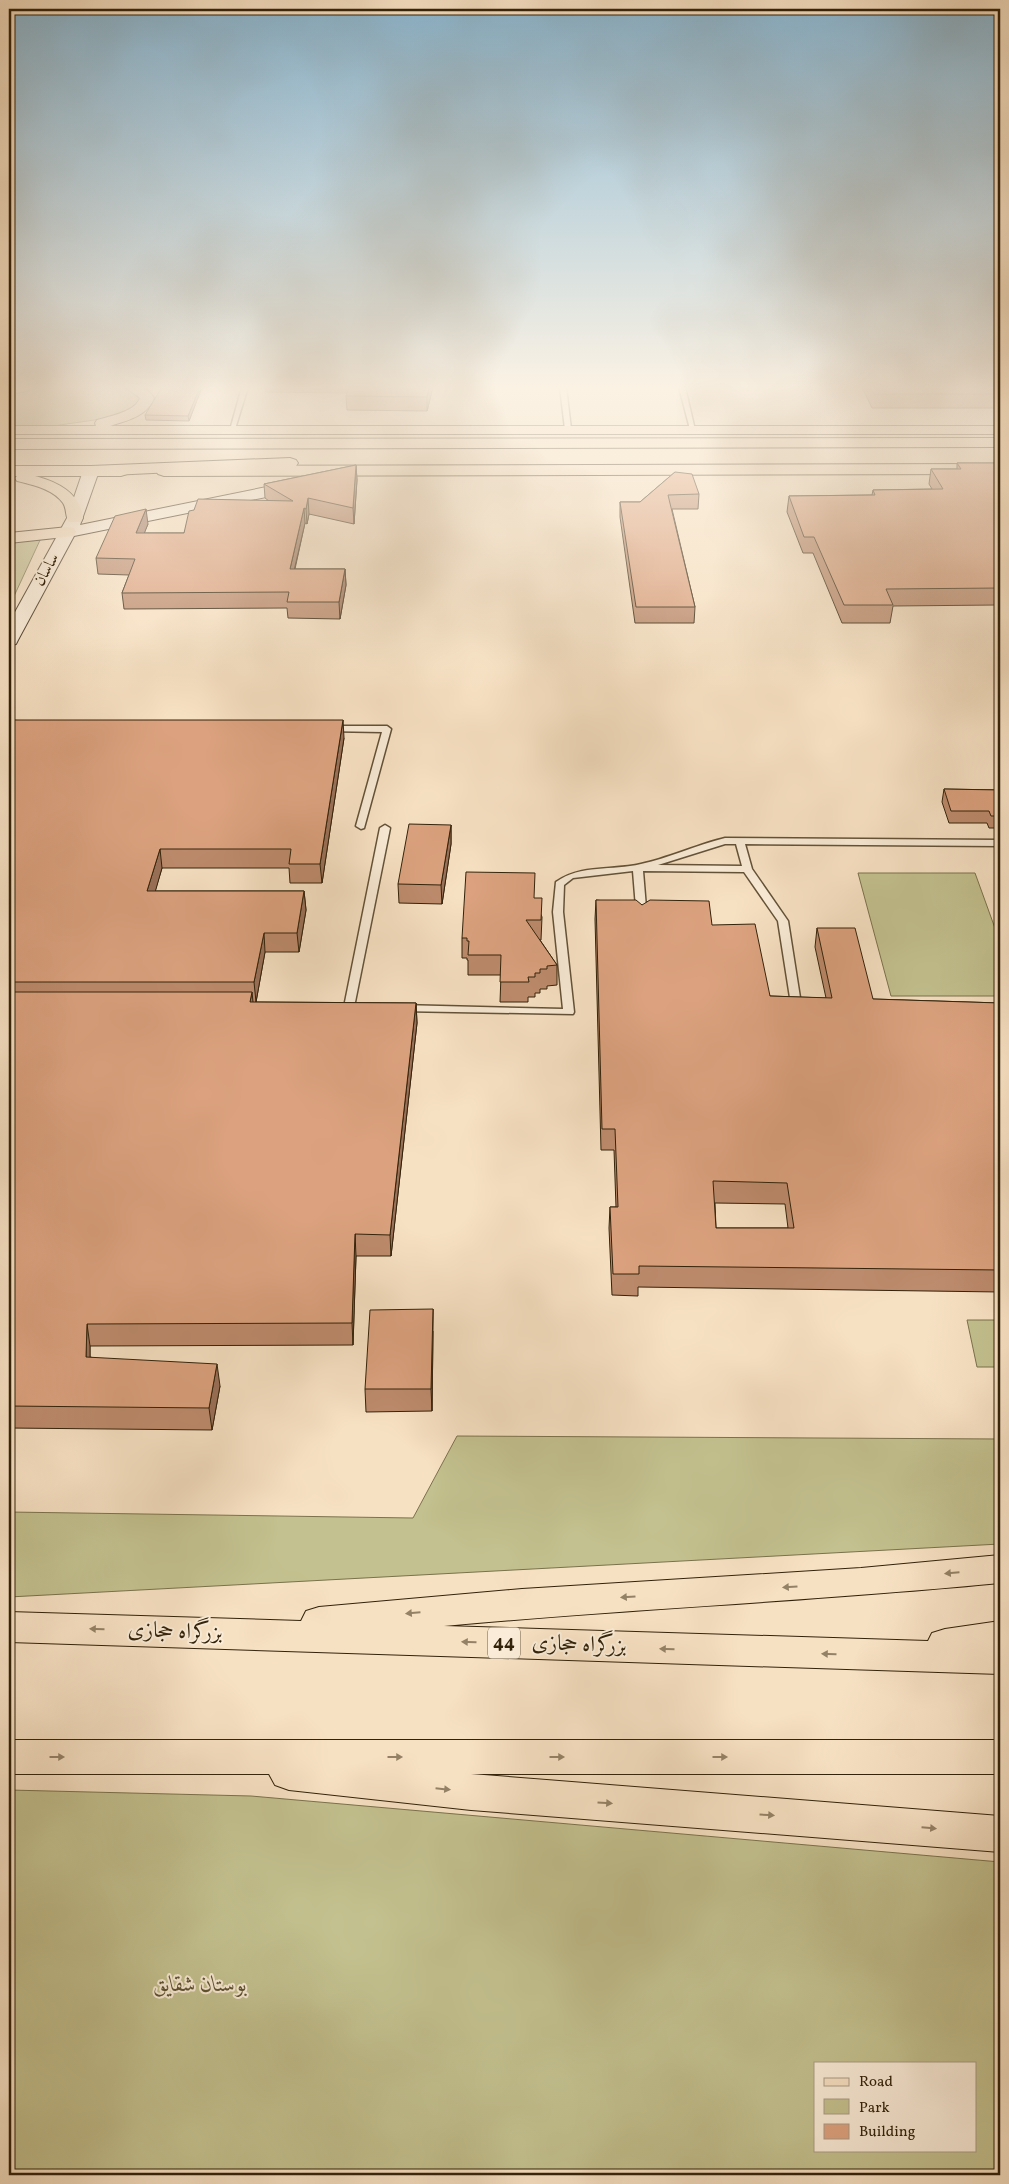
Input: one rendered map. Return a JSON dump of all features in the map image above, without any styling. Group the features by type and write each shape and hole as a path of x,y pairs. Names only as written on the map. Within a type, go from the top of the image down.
{"main road":[{"path":"9,538 71,525 76,510 69,500 53,489"},
{"path":"198,1632 522,1604 862,1582 1000,1569"},
{"name":"بزرگراه حجازی","path":"9,1627 1000,1658"},
{"path":"865,1655 1000,1636"},
{"path":"9,1757 1000,1757"},
{"path":"151,1758 471,1792 1000,1834"}],"street":[{"name":"ساسان","path":"9,640 71,525 84,489"},
{"path":"71,525 269,489"}],"lane":[{"path":"317,729 387,729 361,826"},
{"path":"349,1007 386,828"},
{"path":"389,1008 568,1012 558,912 559,884 570,876 656,864 698,847 725,840 1000,843"},
{"path":"740,841 747,869 783,921 796,1004"},
{"path":"638,868 747,869"},
{"path":"638,868 642,920"}],"green space":[{"path":"41,538 9,607 9,540"},
{"path":"858,873 975,873 1000,942 1000,996 891,996"},
{"path":"967,1320 1000,1320 1000,1367 977,1367"},
{"path":"457,1436 1000,1439 1000,1544 9,1597 9,1512 413,1518"},
{"name":"بوستان شقایق","path":"9,1790 251,1796 1000,1862 1000,2175 9,2175"}],"building":[{"path":"272,489 354,489 353,508 308,498 290,569 345,569 339,602 287,602 289,592 122,593 135,559 96,558 115,516 146,509 136,533 184,533 189,511 194,510 198,499 293,501"},
{"path":"655,489 697,489 699,494 668,495 695,607 636,607 620,502 640,502"},
{"path":"1000,489 1000,590 999,588 886,589 893,605 844,605 814,537 804,537 789,496 875,495 873,490"},
{"path":"9,720 343,720 320,864 289,864 291,849 160,849 147,891 304,891 297,933 264,933 254,982 9,982"},
{"path":"944,789 1000,790 1000,816 991,816 989,811 951,811"},
{"path":"409,824 451,825 441,885 398,884"},
{"path":"466,872 535,873 534,898 542,898 541,920 526,920 557,965 547,966 547,969 540,969 540,973 535,973 535,977 528,977 529,982 500,982 501,955 468,955 469,941 467,941 467,938 462,938"},
{"path":"596,900 636,900 642,905 650,900 709,901 712,925 755,924 770,996 832,998 817,928 855,928 873,999 1000,1003 1000,1270 639,1266 639,1274 613,1274 610,1207 618,1207 615,1129 602,1129","holes":["713,1181 787,1183 794,1228 716,1228"]},
{"path":"9,992 252,992 250,1002 416,1003 390,1235 355,1234 352,1323 87,1324 86,1357 217,1364 209,1408 9,1406"},
{"path":"433,1309 431,1389 365,1389 370,1310"}]}
